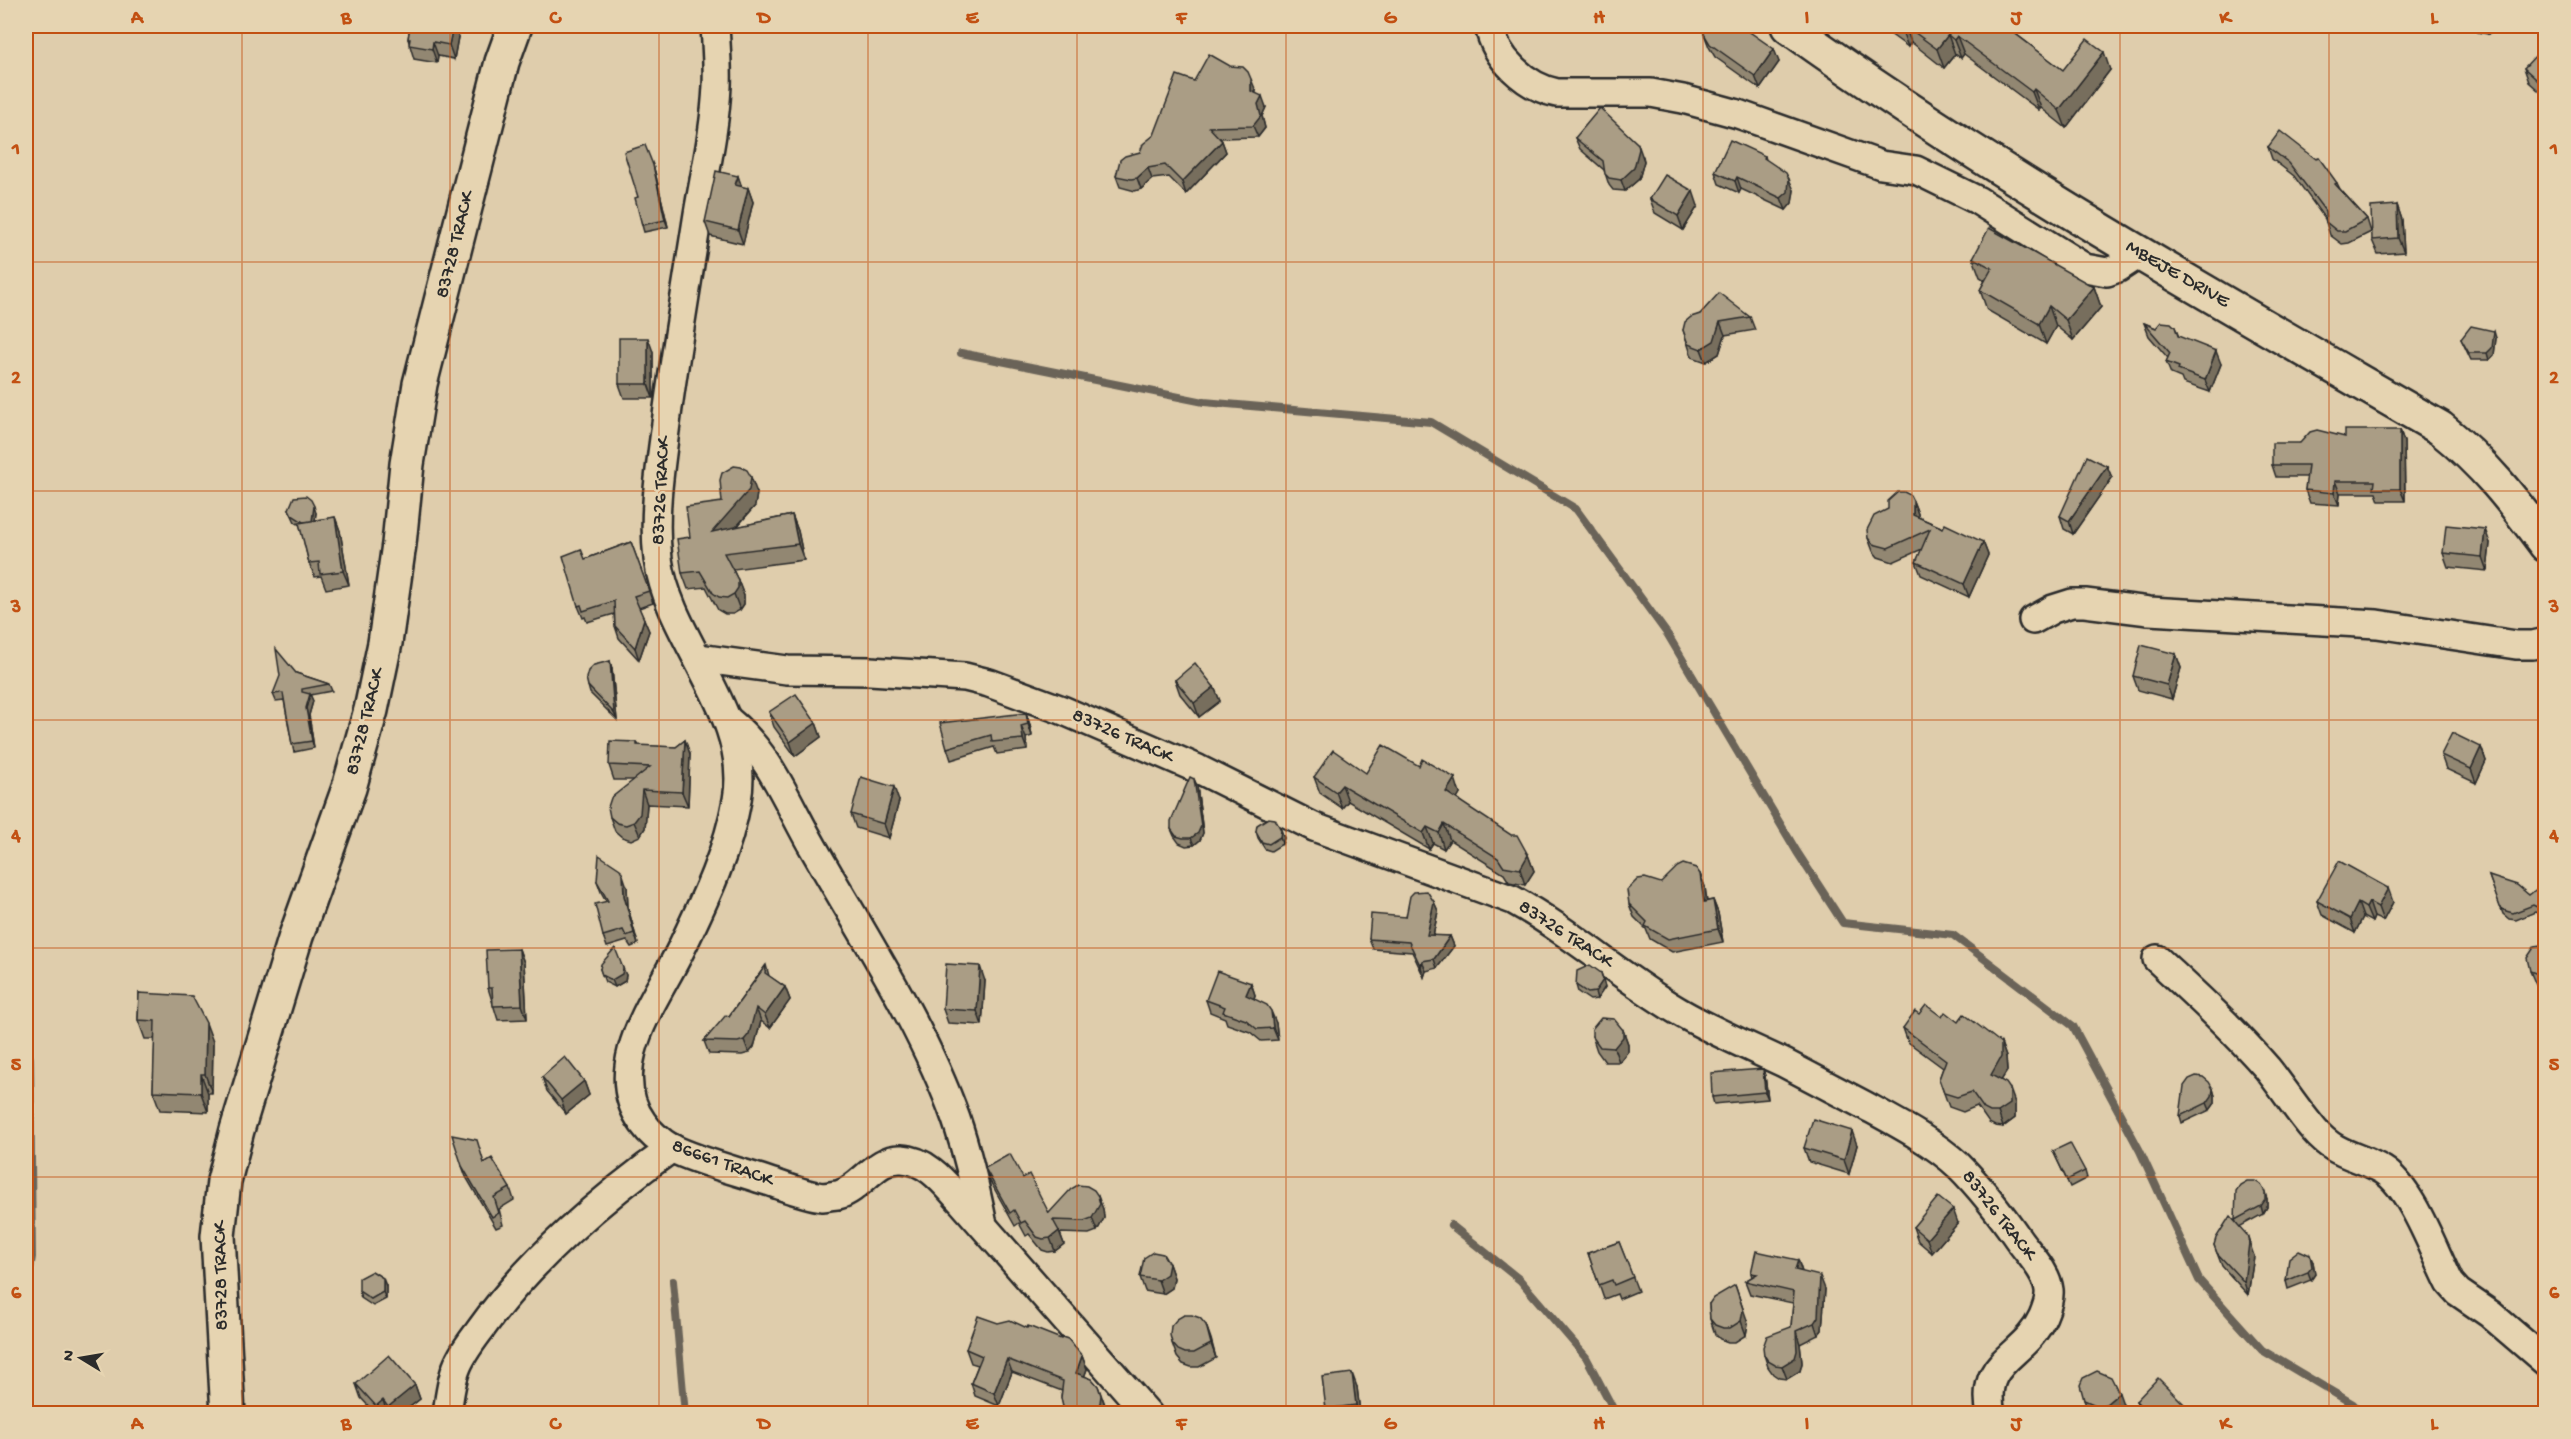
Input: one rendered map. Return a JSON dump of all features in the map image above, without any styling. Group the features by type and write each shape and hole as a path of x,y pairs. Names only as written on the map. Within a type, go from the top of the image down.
{"street":[{"name":"83728 TRACK","path":"228,1413 218,1236 224,1181 237,1130 296,936 349,788 371,710 385,643 399,544 407,464 420,384 502,62 515,26"},
{"name":"83726 TRACK","path":"715,26 717,85 708,159 678,336 657,513 658,560 671,608 698,658 787,670 870,671 965,677 989,683 1062,710 1198,769 1314,827 1513,900 1540,915 1677,1010 1725,1037 1782,1063 1897,1123 1936,1148 1976,1184 2043,1275 2049,1290 2047,1307 2039,1324 2027,1342 2002,1362 1993,1374 1988,1389 1991,1413"},
{"path":"1489,26 1499,50 1518,73 1542,90 1557,93 1651,93 1683,99 1793,132 1881,165 1916,170 1977,200 2085,268 2107,272 2140,254"},
{"name":"MBEJE DRIVE","path":"1788,26 1847,68 2140,254 2440,428 2472,454 2511,497 2546,545"},
{"path":"2033,620 2053,609 2072,603 2085,603 2149,611 2367,623 2516,645 2546,642"},
{"name":"86661 TRACK","path":"698,658 734,737 739,764 738,797 728,839 679,953 647,1010 633,1047 628,1076 632,1101 642,1123 658,1139 672,1148 735,1171 824,1197 842,1194 887,1161 899,1158 915,1161 930,1170 983,1227 1148,1413"},
{"path":"724,718 748,737 777,778 805,834 915,1027 956,1119 974,1183 983,1227"},
{"path":"2157,959 2222,1020 2267,1069 2314,1130 2329,1145 2343,1154 2383,1170 2396,1180 2408,1197 2450,1283 2546,1362"},
{"path":"447,1413 456,1368 471,1342 499,1303 571,1232 648,1164 672,1148"}],"building":[{"path":"410,26 453,26 449,45 433,42 432,49 409,45"},
{"path":"1706,26 1725,26 1732,29 1735,26 1741,26 1774,49 1755,76 1710,44 1704,34"},
{"path":"1906,26 2005,26 2063,70 2087,39 2104,52 2059,110 2034,89 2032,92 1957,36 1954,40 1948,35 1937,49"},
{"path":"1209,54 1230,66 1243,67 1248,72 1251,79 1251,91 1262,96 1258,104 1261,116 1253,126 1209,127 1222,141 1182,182 1165,165 1148,168 1137,178 1116,176 1120,160 1125,156 1140,152 1143,144 1154,135 1177,75 1194,81"},
{"path":"2537,54 2546,61 2546,88 2524,68"},
{"path":"1600,108 1638,144 1639,149 1634,168 1621,180 1609,178 1605,174 1603,161 1575,138"},
{"path":"2280,131 2316,159 2319,158 2337,183 2335,184 2367,219 2345,231 2337,231 2326,222 2325,211 2289,163 2268,147"},
{"path":"1730,140 1765,156 1764,158 1786,173 1789,179 1788,192 1781,198 1737,177 1735,181 1715,172"},
{"path":"645,145 653,165 665,220 642,225 635,198 638,197 624,152"},
{"path":"716,171 738,176 735,185 748,188 738,230 705,222"},
{"path":"1665,175 1693,191 1678,216 1650,199"},
{"path":"2397,205 2398,238 2372,240 2371,207"},
{"path":"1989,228 2094,287 2066,320 2049,306 2039,324 1980,290 1992,268 1973,258"},
{"path":"1719,293 1750,317 1720,322 1714,341 1701,349 1688,344 1683,330 1685,322 1700,314"},
{"path":"2161,322 2171,323 2178,336 2216,351 2205,380 2178,370 2179,367 2166,362 2170,353 2144,323 2156,328"},
{"path":"2471,326 2494,331 2492,348 2487,353 2469,353 2461,339"},
{"path":"619,338 648,338 648,384 619,384"},
{"path":"2317,430 2345,437 2345,430 2400,430 2400,489 2374,489 2375,481 2335,481 2334,493 2305,490 2308,465 2272,465 2272,443 2300,443 2310,432"},
{"path":"2087,456 2107,466 2069,521 2060,516"},
{"path":"734,466 747,470 751,477 749,490 712,532 792,515 798,544 724,553 738,580 738,588 727,598 713,593 700,571 682,573 677,539 690,537 686,507 722,502 720,480 722,473"},
{"path":"1898,492 1910,495 1913,501 1913,515 1943,528 1945,524 1983,542 1964,584 1916,562 1930,529 1888,548 1873,544 1868,538 1867,530 1874,516 1888,509 1888,501"},
{"path":"306,496 314,506 312,521 303,522 292,515 289,509 294,497"},
{"path":"335,517 343,571 320,574 319,562 309,563 299,523"},
{"path":"2446,525 2485,529 2482,557 2443,553"},
{"path":"631,542 649,591 634,596 644,619 635,648 615,626 614,601 583,611 581,605 578,606 563,556 581,549 585,559"},
{"path":"2141,645 2176,654 2167,685 2133,676"},
{"path":"276,649 296,673 329,684 302,689 302,692 310,694 306,708 312,741 292,744 283,693 273,694 280,676"},
{"path":"610,661 614,713 588,686 586,678 588,671 594,665"},
{"path":"1195,663 1214,687 1194,703 1175,680"},
{"path":"796,694 816,723 790,742 769,712"},
{"path":"1026,713 1028,724 1021,726 1023,739 992,742 991,735 947,748 940,723"},
{"path":"2452,733 2481,747 2471,769 2441,755"},
{"path":"685,740 682,792 642,790 640,814 634,822 626,825 617,823 610,817 608,807 611,798 650,767 609,765 610,741 676,747"},
{"path":"1383,745 1419,766 1422,759 1455,778 1446,792 1511,835 1517,835 1528,855 1520,869 1503,866 1498,858 1444,824 1439,833 1427,827 1423,833 1342,785 1336,792 1314,777 1333,750 1366,773"},
{"path":"861,777 894,787 884,824 851,814"},
{"path":"1190,777 1194,779 1201,826 1198,833 1191,838 1183,838 1176,836 1171,829 1171,821"},
{"path":"1268,818 1275,819 1281,830 1280,837 1269,844 1262,842 1256,831 1257,825"},
{"path":"599,855 620,869 623,875 624,896 634,933 626,936 623,930 603,936 595,904 608,901 597,881"},
{"path":"2339,861 2388,888 2378,907 2369,902 2366,908 2358,903 2350,919 2317,901"},
{"path":"1683,864 1696,868 1700,874 1704,902 1713,900 1718,929 1668,939 1645,926 1647,922 1629,904 1627,890 1638,879 1645,878 1661,883"},
{"path":"2489,876 2517,885 2529,895 2539,887 2546,888 2546,909 2533,905 2513,913 2506,911 2500,907"},
{"path":"1427,891 1434,902 1427,935 1450,936 1434,959 1422,961 1421,967 1409,942 1369,939 1371,914 1406,917 1410,896 1414,892"},
{"path":"2535,946 2546,946 2546,975 2543,976 2530,971 2527,958"},
{"path":"615,948 623,968 622,974 612,980 602,975 600,969 601,964"},
{"path":"519,949 522,1005 493,1006 492,988 488,988 486,950"},
{"path":"946,964 980,966 977,1011 943,1009"},
{"path":"766,965 765,973 785,987 765,1015 756,1008 749,1034 744,1040 738,1042 704,1041 726,1015 729,1016"},
{"path":"1590,965 1601,973 1603,980 1595,992 1588,993 1576,985 1577,971"},
{"path":"1217,971 1251,983 1246,995 1267,1005 1271,1011 1273,1028 1257,1029 1246,1020 1223,1012 1225,1007 1206,1000"},
{"path":"139,993 192,996 206,1023 205,1074 201,1074 201,1093 153,1091 155,1021 138,1020"},
{"path":"1926,1005 1942,1017 1945,1012 1958,1022 1964,1014 2001,1043 2001,1057 1991,1075 2006,1083 2010,1089 2010,1104 1998,1112 1990,1112 1984,1109 1972,1092 1957,1097 1944,1093 1939,1079 1946,1060 1903,1028 1915,1011 1919,1014"},
{"path":"1601,1018 1614,1019 1623,1030 1623,1037 1614,1048 1600,1047 1592,1036 1592,1029"},
{"path":"565,1057 584,1081 561,1100 542,1077"},
{"path":"1763,1069 1765,1092 1712,1097 1711,1073"},
{"path":"2196,1076 2203,1077 2209,1082 2213,1089 2212,1096 2207,1103 2180,1116 2184,1086 2189,1079"},
{"path":"1813,1119 1852,1131 1844,1160 1804,1148"},
{"path":"452,1135 477,1140 484,1163 492,1158 510,1188 494,1197 499,1213 492,1217 462,1166"},
{"path":"2070,1143 2085,1171 2067,1180 2053,1151"},
{"path":"1010,1154 1023,1178 1029,1174 1049,1213 1071,1189 1078,1185 1094,1190 1100,1204 1092,1218 1084,1221 1053,1220 1059,1231 1050,1238 1037,1237 1025,1221 1021,1223 1014,1210 1010,1213 985,1168"},
{"path":"2247,1181 2255,1181 2261,1185 2265,1192 2265,1200 2261,1206 2235,1220 2236,1191"},
{"path":"1938,1197 1953,1209 1927,1239 1913,1227"},
{"path":"2230,1216 2247,1235 2249,1243 2244,1282 2217,1253 2214,1245"},
{"path":"1619,1242 1633,1277 1614,1285 1612,1280 1599,1285 1588,1253"},
{"path":"2299,1250 2310,1255 2312,1267 2308,1272 2286,1281 2289,1258"},
{"path":"1756,1251 1798,1260 1795,1270 1820,1276 1818,1317 1814,1323 1796,1331 1795,1358 1782,1366 1768,1361 1763,1347 1767,1336 1791,1327 1794,1292 1745,1281 1757,1274 1751,1273"},
{"path":"1153,1252 1163,1254 1169,1264 1167,1274 1158,1280 1140,1277 1144,1258"},
{"path":"372,1271 383,1278 383,1292 371,1299 359,1291 359,1278"},
{"path":"1735,1285 1743,1309 1741,1321 1730,1328 1715,1325 1710,1319 1709,1304 1713,1298"},
{"path":"1184,1315 1200,1318 1206,1325 1211,1344 1194,1353 1178,1350 1172,1343 1171,1326"},
{"path":"978,1316 998,1323 1010,1320 1027,1328 1028,1326 1061,1339 1062,1337 1068,1339 1082,1356 1076,1373 1092,1379 1098,1386 1101,1395 1100,1403 1095,1411 1070,1413 1063,1407 1061,1398 1063,1381 1007,1359 994,1393 971,1383 982,1356 966,1349"},
{"path":"389,1355 415,1385 388,1407 383,1400 376,1406 356,1384"},
{"path":"2097,1371 2111,1377 2119,1393 2106,1404 2098,1406 2084,1400 2080,1385 2083,1378"},
{"path":"1352,1373 1356,1405 1326,1409 1322,1377"},
{"path":"2158,1378 2193,1413 2148,1413 2136,1401"}],"waterway":[{"path":"961,353 1204,402 1431,422 1576,509 1668,635 1797,852 1843,923 1953,935 2073,1026 2140,1151 2199,1280 2262,1350 2353,1404 2362,1414"},
{"path":"26,1046 30,1059 32,1257 26,1294"},
{"path":"1451,1225 1520,1280 1586,1357 1616,1414"},
{"path":"673,1281 685,1414"}]}
